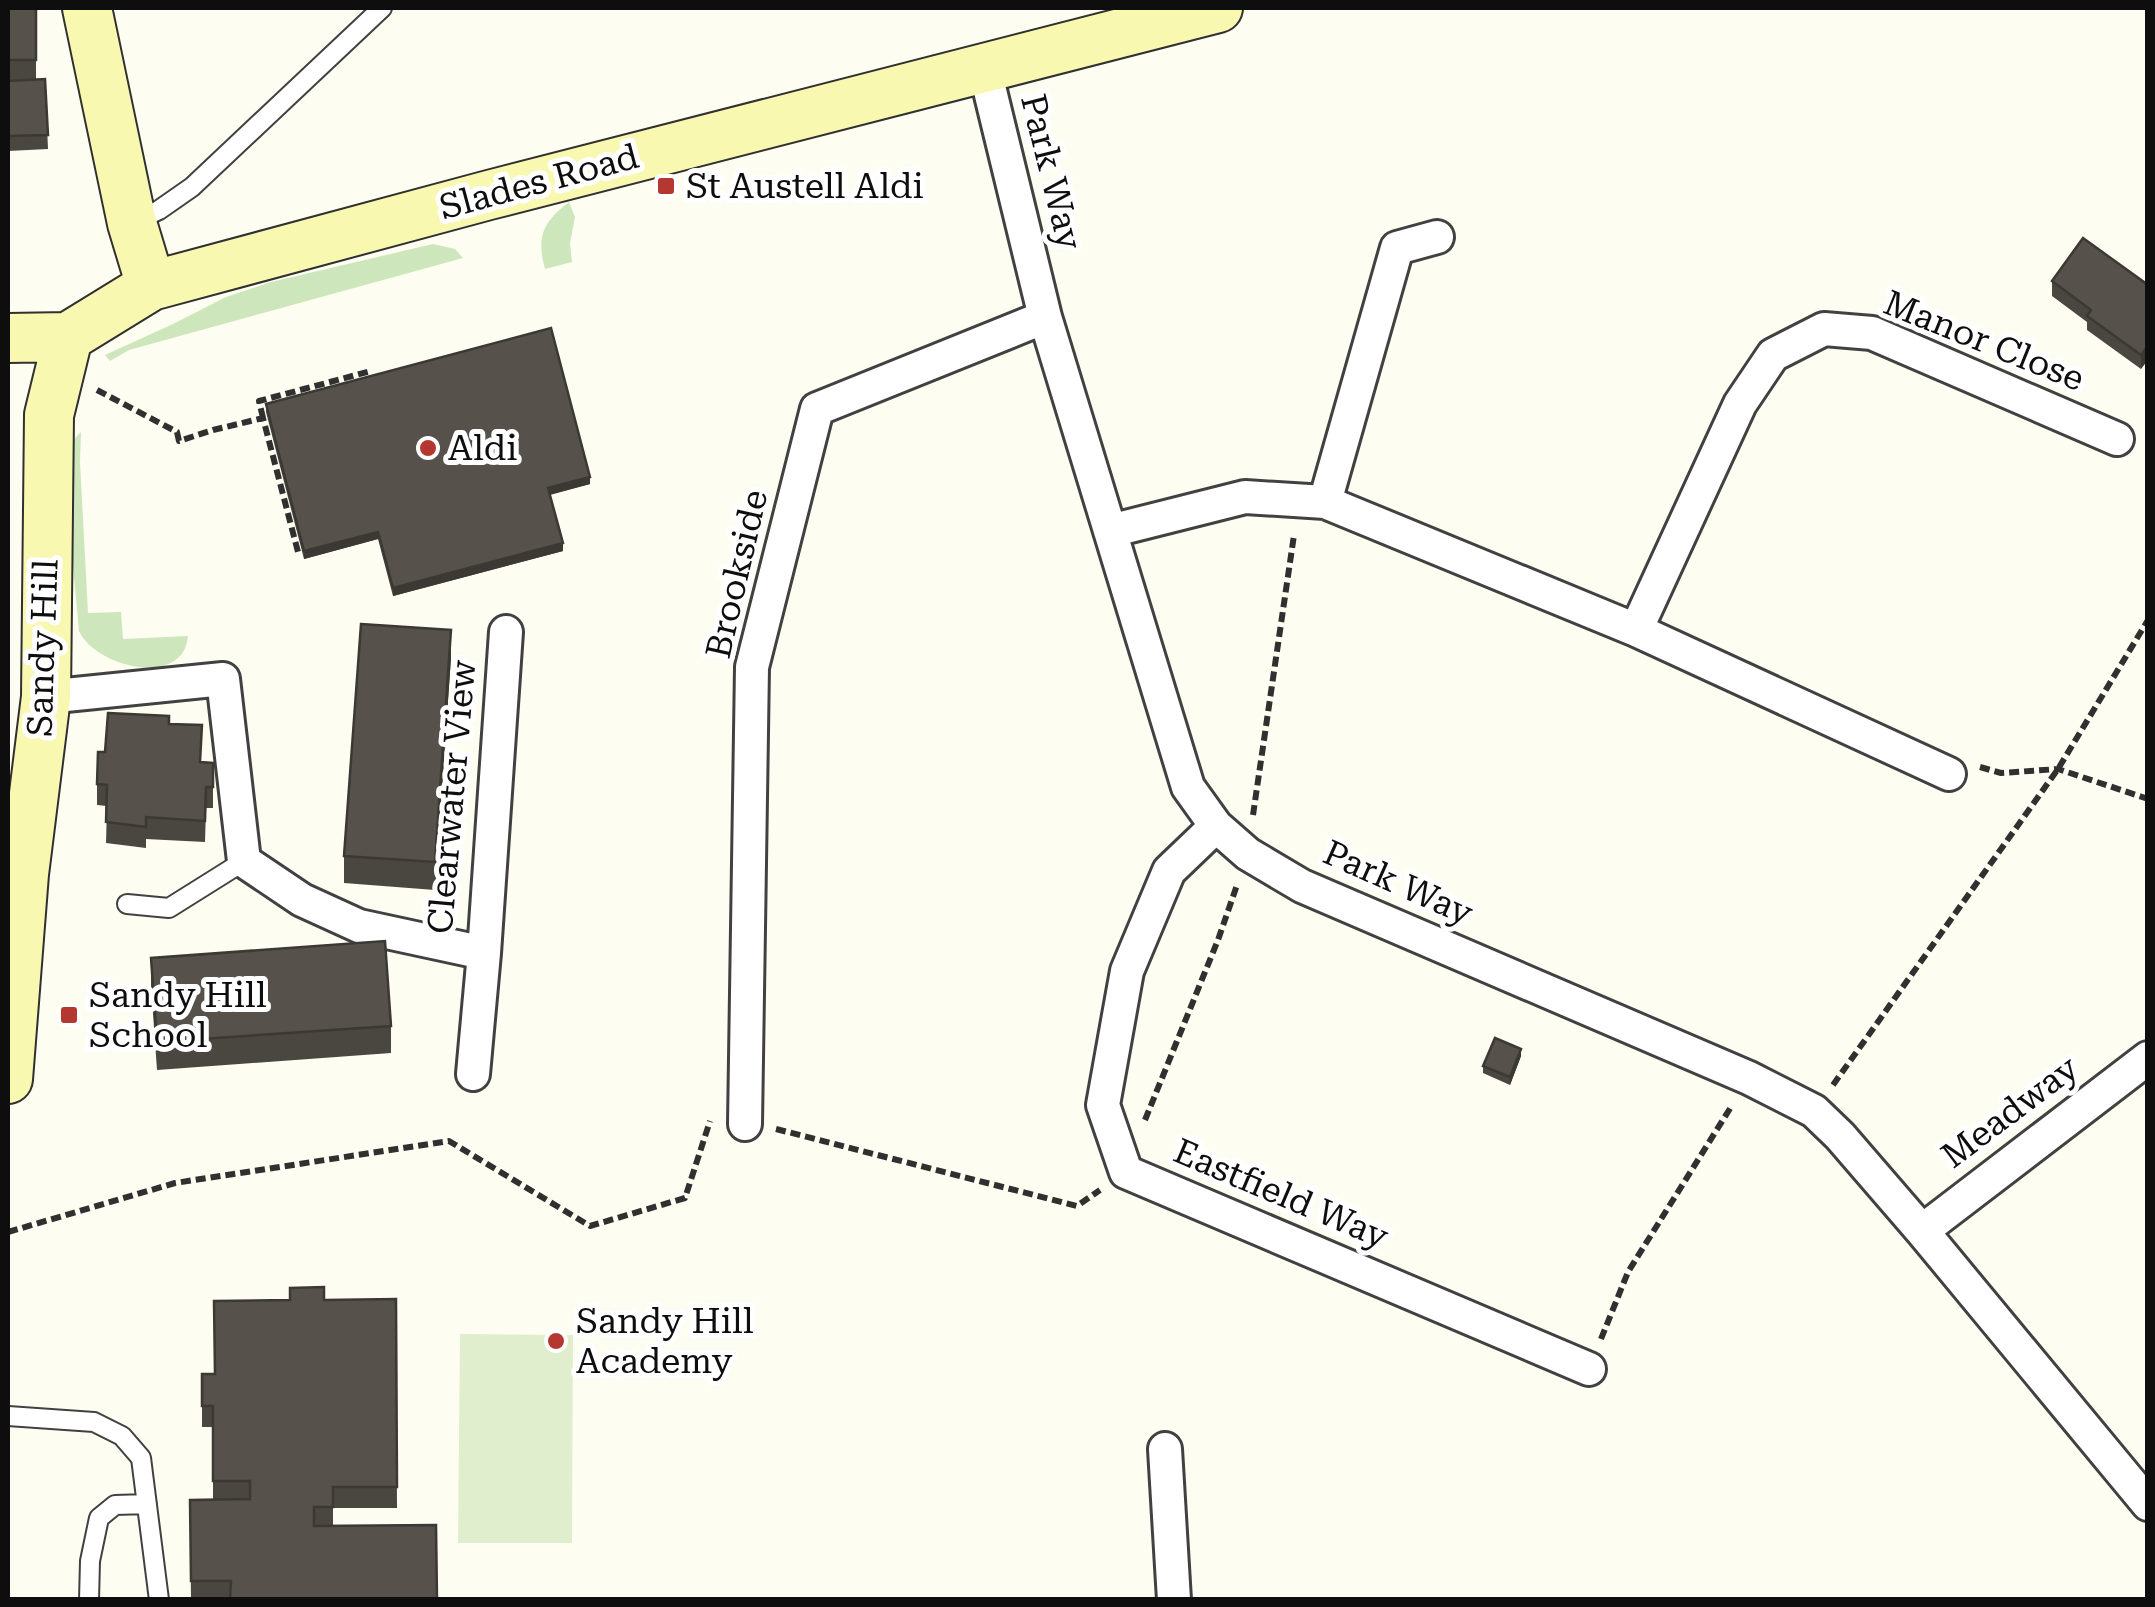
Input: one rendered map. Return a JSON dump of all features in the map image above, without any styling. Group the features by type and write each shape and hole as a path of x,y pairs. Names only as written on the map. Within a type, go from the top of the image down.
{"street":[{"path":"87,8 132,222 150,286"},
{"name":"Slades Road","path":"63,356 150,286 1218,8"},
{"name":"Park Way","path":"984,66 1045,318 1188,787 1216,826 1248,854 1302,886 1749,1078 1814,1111 1922,1230 2148,1504"},
{"path":"1313,501 1396,248 1437,237"},
{"name":"Brookside","path":"745,1124 752,668 817,409 1045,318"},
{"name":"Manor Close","path":"1636,630 1740,404 1773,354 1824,329 1872,333 2117,439"},
{"path":"8,338 63,356"},
{"name":"Sandy Hill","path":"8,1079 24,874 46,697 48,415 63,356"},
{"path":"1110,531 1245,497 1313,501 1636,630 1949,774"},
{"name":"Clearwater View","path":"244,861 302,900 359,926 484,952 506,632"},
{"path":"46,697 224,680 244,861"},
{"name":"Eastfield Way","path":"1216,826 1169,870 1127,971 1103,1105 1126,1172 1589,1368"},
{"path":"473,1074 484,952"},
{"name":"Meadway","path":"1922,1230 2148,1058"},
{"path":"1165,1448 1174,1600"}],"lane":[{"path":"132,222 159,210 192,187 382,8"},
{"path":"128,904 170,908 244,861"},
{"path":"8,1416 94,1422 122,1436 141,1458 160,1600"},
{"path":"89,1600 90,1561 100,1518 115,1504 147,1504"}],"path":[{"path":"63,356 87,385 177,432 179,442 263,418"},
{"path":"298,552 259,401 371,371"},
{"path":"280,396 282,407"},
{"path":"8,1232 175,1182 449,1141 590,1226 686,1198 708,1120 786,1132 1077,1206 1126,1172 1248,854 1291,548 1313,501"},
{"path":"1814,1111 2058,768 2148,620"},
{"path":"1949,774 1954,761 2001,773 2058,768 2148,799"},
{"path":"1589,1368 1628,1272 1749,1078"}],"green space":[{"path":"569,202 575,217 570,243 572,262 545,269 541,248 544,231"},
{"path":"433,244 455,249 463,258 129,350 110,361 105,355 226,297 271,282"},
{"path":"81,432 88,613 121,612 123,639 188,636 183,652 172,663 138,667 119,662 88,644 79,631 67,499 70,443"},
{"path":"460,1334 573,1335 572,1543 458,1543"}],"building":[{"path":"8,8 36,8 36,60 8,60"},
{"path":"45,79 48,135 8,136 8,81"},
{"path":"2083,238 2148,285 2148,346 2141,355 2087,316 2091,310 2052,281"},
{"name":"Aldi","path":"551,328 590,477 548,488 563,543 393,588 378,532 304,551 266,404"},
{"path":"361,624 451,630 435,862 344,856"},
{"path":"108,713 169,716 169,724 202,725 200,762 213,763 213,787 206,787 205,821 146,817 146,827 106,822 107,785 97,784 98,752 105,752"},
{"path":"385,941 391,1026 157,1042 151,958"},
{"path":"1495,1038 1521,1049 1510,1077 1483,1066"},
{"path":"324,1287 324,1300 396,1299 397,1487 333,1487 333,1507 314,1507 314,1526 436,1525 437,1600 230,1600 231,1581 191,1581 190,1500 250,1499 250,1481 213,1481 213,1406 202,1406 202,1374 215,1374 214,1301 290,1300 290,1288"}],"place":[{"name":"St Austell Aldi","path":"666,186"},
{"name":"Aldi","path":"428,448"},
{"name":"Sandy Hill School","path":"69,1015"},
{"name":"Sandy Hill Academy","path":"556,1341"}]}
